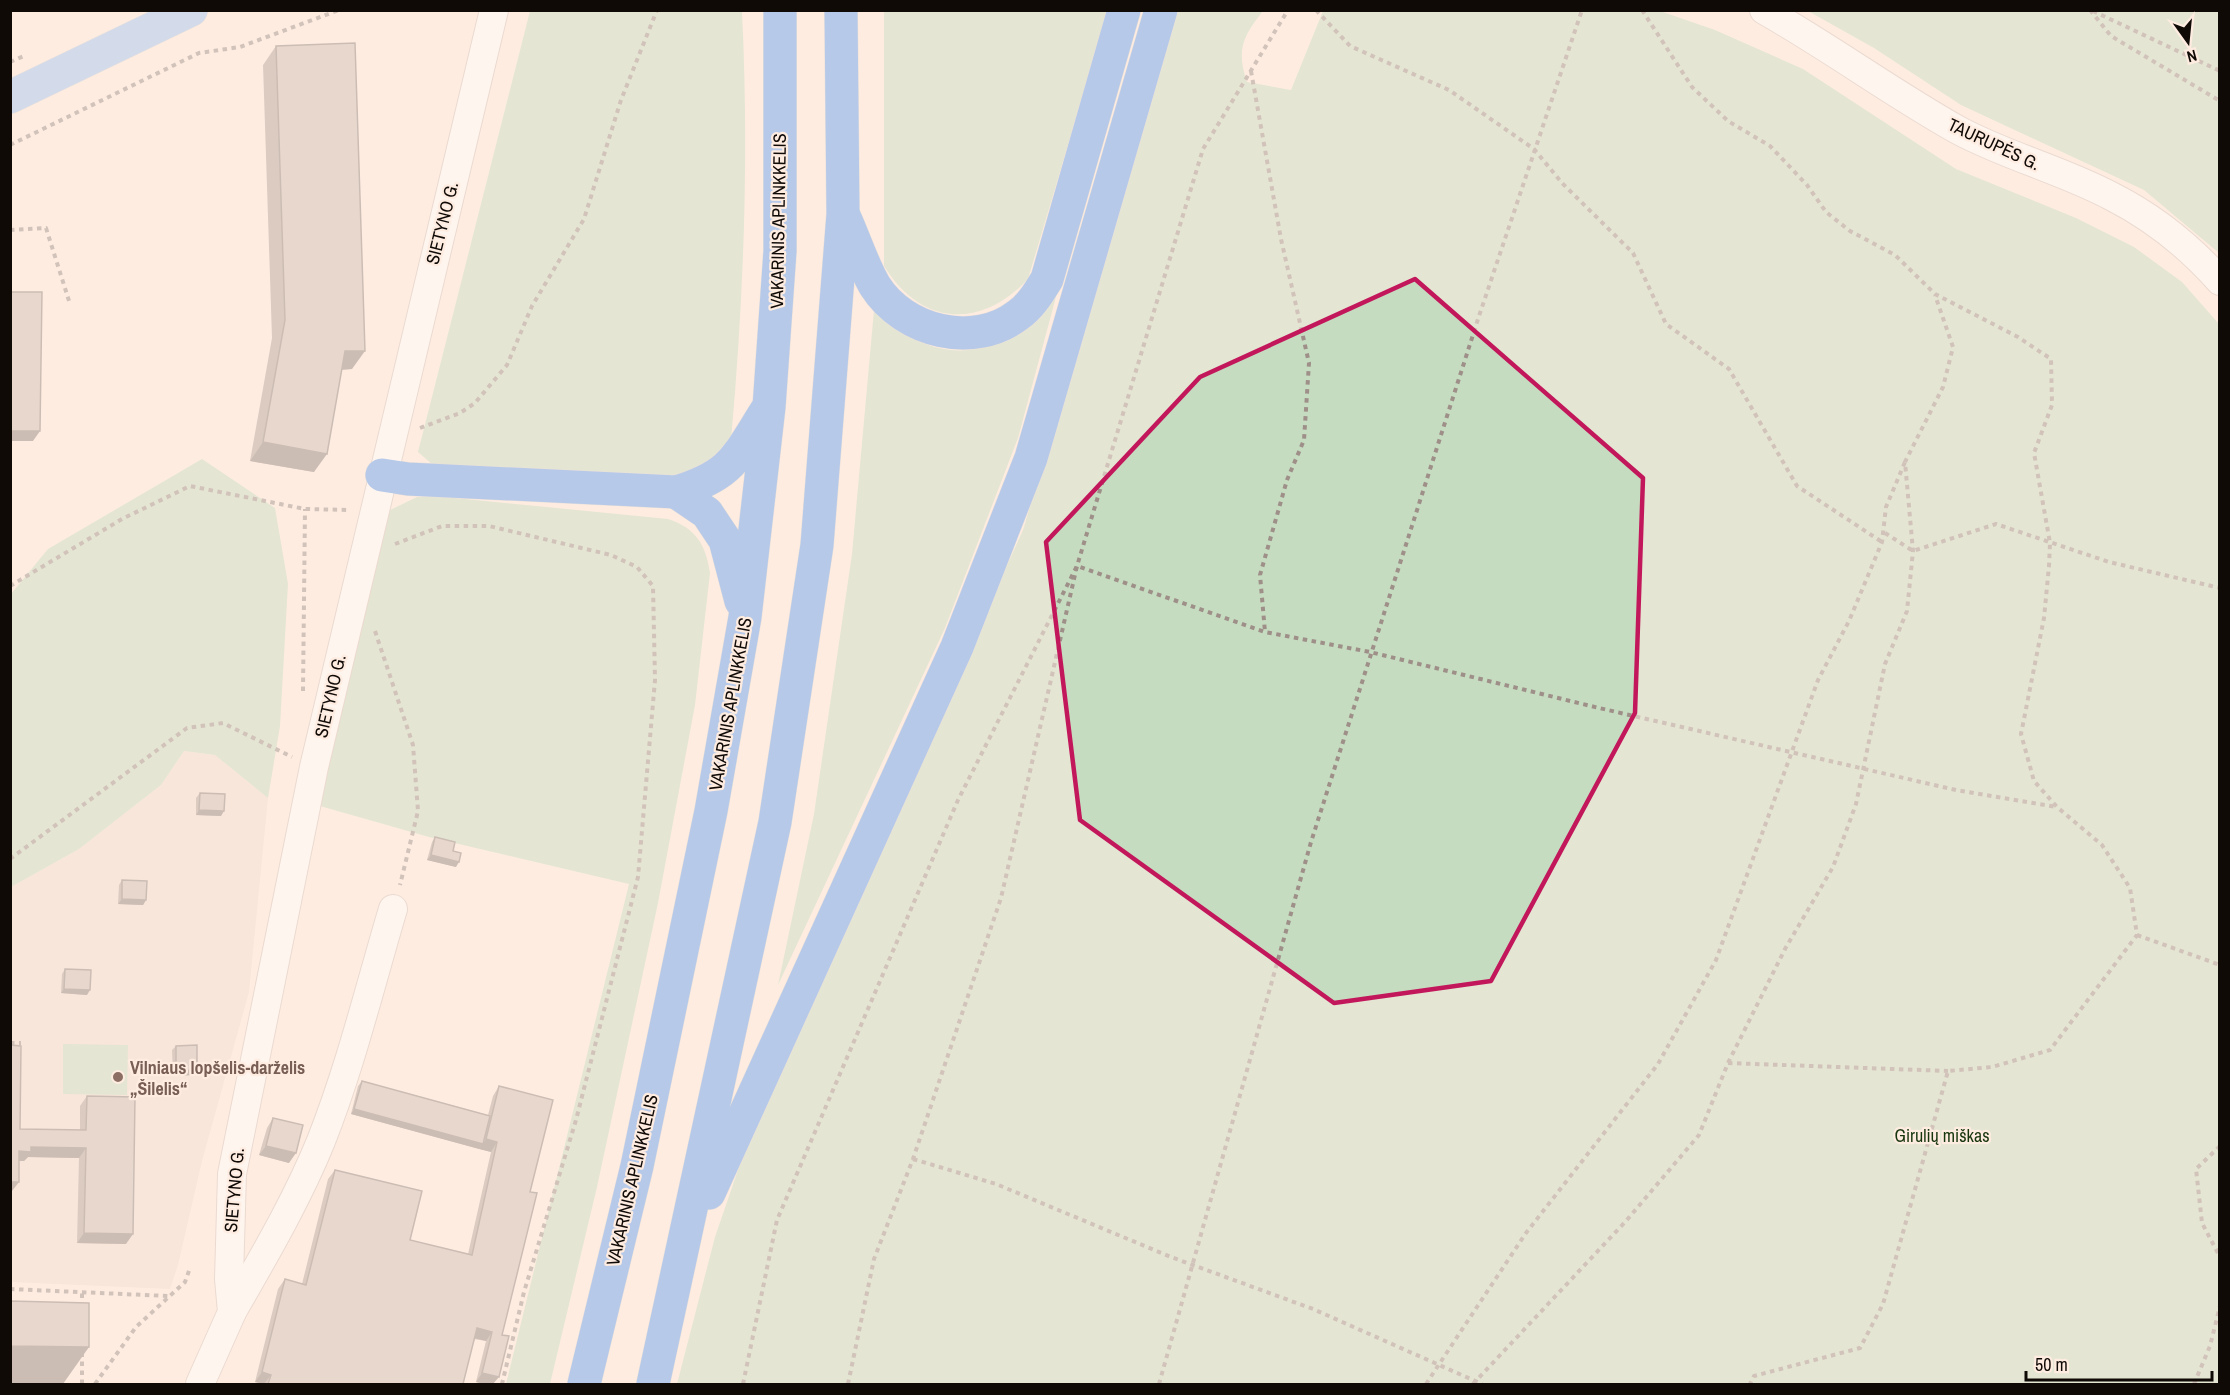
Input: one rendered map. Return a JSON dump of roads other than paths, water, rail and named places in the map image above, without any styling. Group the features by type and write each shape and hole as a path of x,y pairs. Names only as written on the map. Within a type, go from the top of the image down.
{"highway":[{"name":"VAKARINIS APLINKKELIS","path":"584,1384 638,1166 709,822 745,617 769,407 780,251 780,10"},
{"path":"653,1384 775,822 817,545 843,214 841,10"},
{"path":"843,214 876,287 904,315 920,324 942,331 962,333 983,331 1018,315 1034,299 1047,279 1124,10"},
{"path":"683,1249 957,648 1031,458 1161,10"},
{"path":"382,475 408,479 676,492 702,484 722,473 738,454 769,407"},
{"path":"676,492 707,513 725,540 745,617"}],"main road":[{"path":"10,98 191,10"}],"street":[{"name":"SIETYNO G.","path":"200,1384 232,1312 229,1279 232,1174 314,767 373,511 494,10"},
{"name":"TAURUPĖS G.","path":"1764,10 1815,39 1959,130 1999,151 2111,196 2139,212 2181,242 2220,281"},
{"path":"232,1312 300,1188 321,1141 355,1046 393,909"}],"place":[{"name":"Vilniaus lopšelis-darželis „Šilelis“","path":"118,1077"}],"park label":[{"name":"Girulių miškas","path":"1942,1135"}]}
